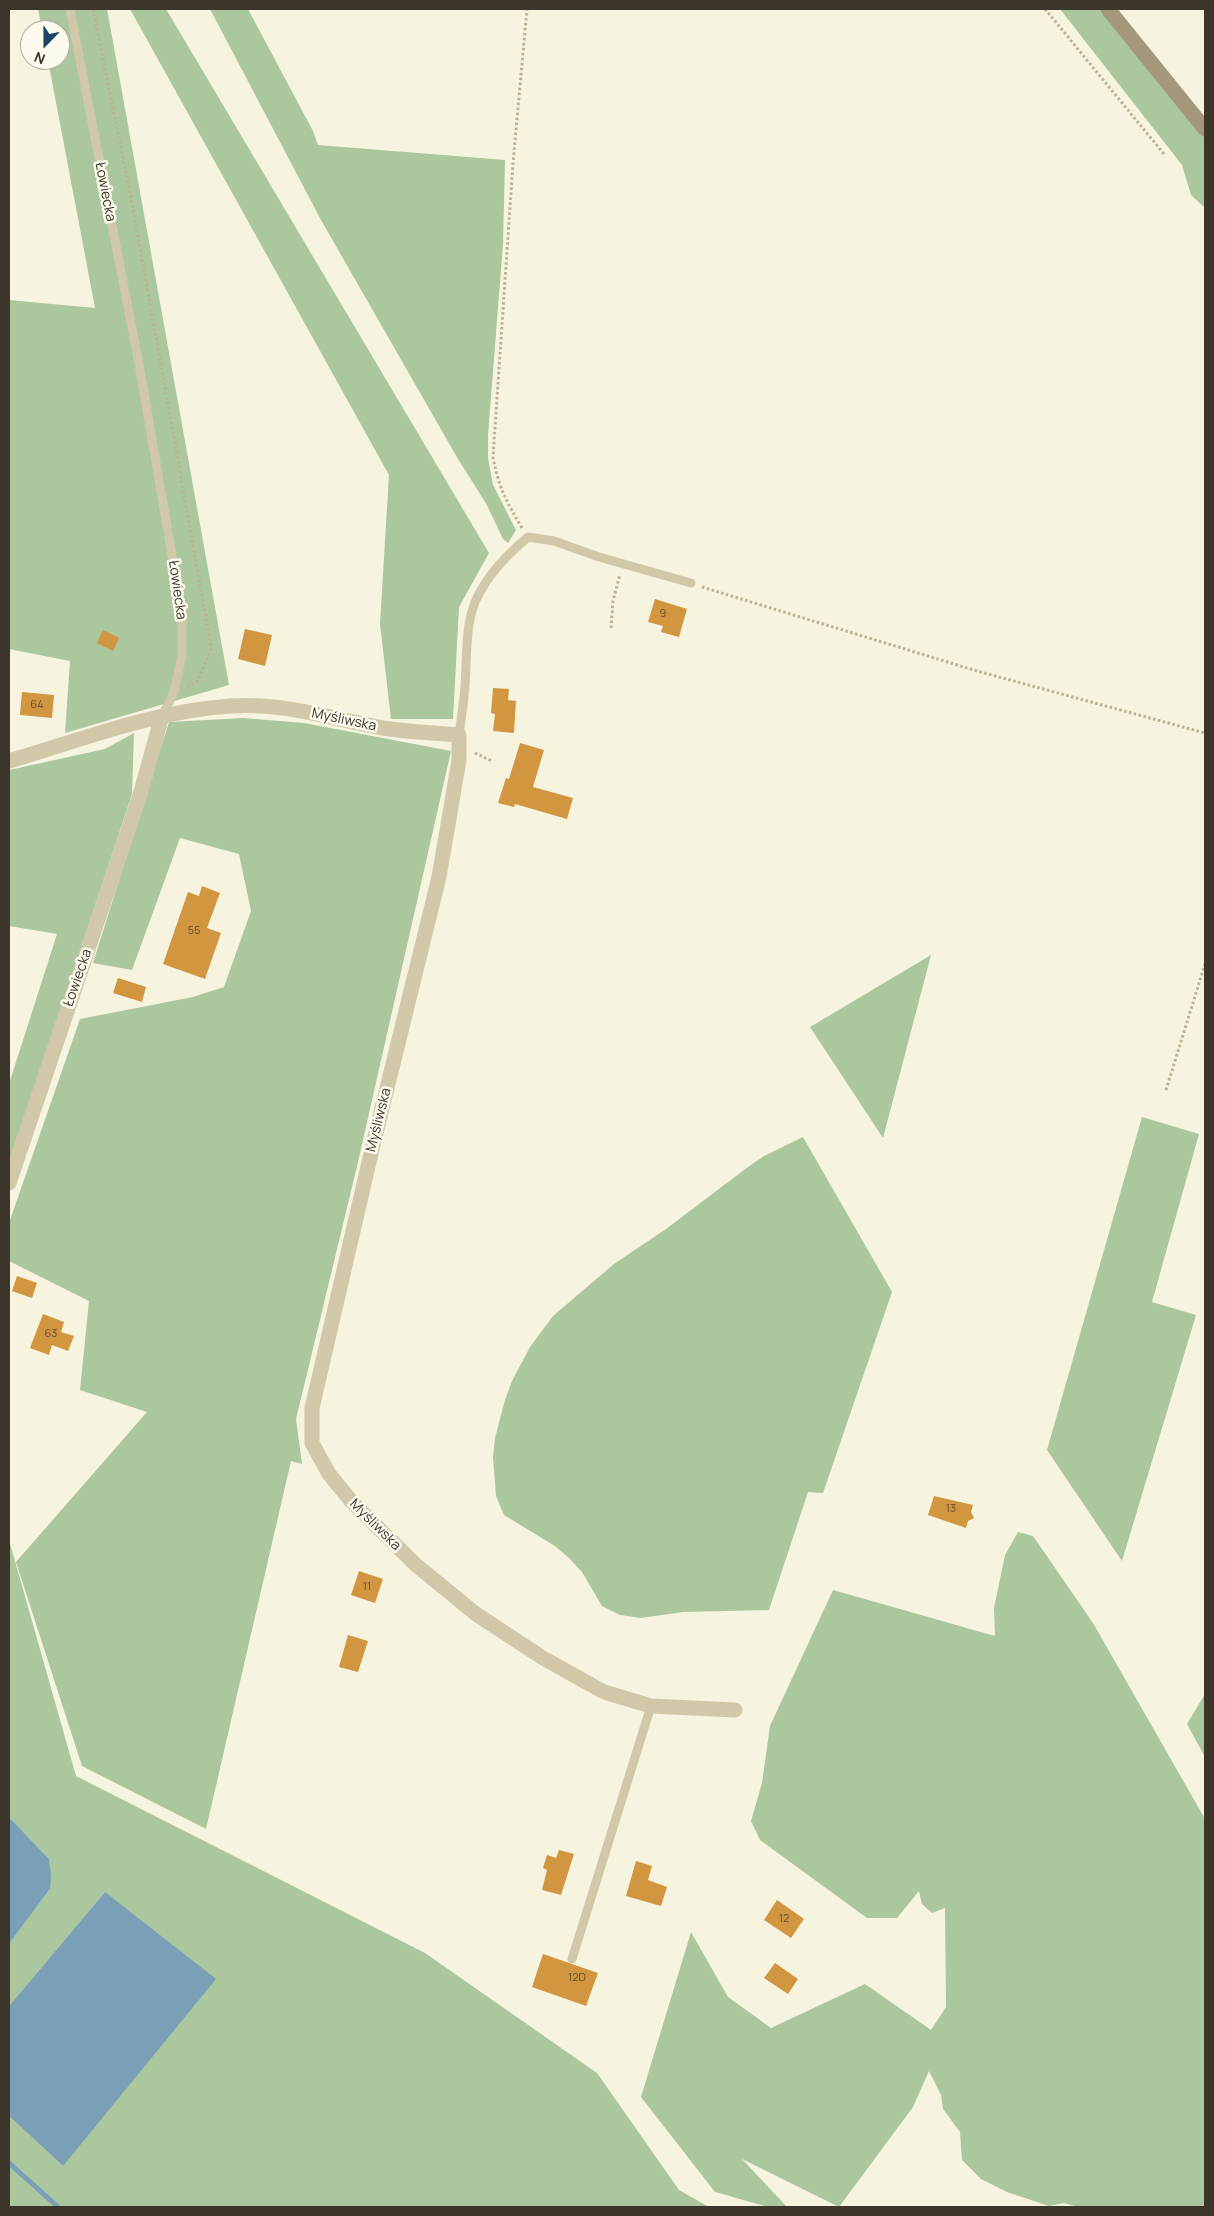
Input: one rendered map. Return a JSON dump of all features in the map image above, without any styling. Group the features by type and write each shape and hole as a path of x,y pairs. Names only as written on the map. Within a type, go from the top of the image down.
{"main road":[{"path":"1108,9 1205,129"}],"street":[{"name":"Myśliwska","path":"9,761 162,716 231,706 272,707 326,715 384,728 459,735 459,760 439,877 373,1145 312,1408 312,1442 329,1474 352,1502 416,1565 476,1614 543,1658 604,1692 651,1706 735,1710"},
{"name":"Łowiecka","path":"9,1183 140,795 162,716"}],"lane":[{"name":"Łowiecka","path":"70,9 139,364 182,613 182,656 174,692 162,716"},
{"path":"459,735 470,616 491,573 504,558 528,537 554,541 623,564 691,583"},
{"path":"572,1959 651,1706"}],"path":[{"path":"93,9 132,204 210,640 211,649 198,681 186,687"},
{"path":"526,9 512,172 493,458 504,499 528,537"},
{"path":"1045,9 1164,154"},
{"path":"611,628 614,601 623,564"},
{"path":"691,583 977,671 1205,733"},
{"path":"1166,1090 1205,964"}],"green space":[{"path":"38,9 107,9 229,685 65,733 70,661 9,649 9,300 95,308 50,70 70,70 70,20 40,20"},
{"path":"130,9 166,9 489,553 459,607 453,719 391,719 380,624 389,475"},
{"path":"210,9 248,9 313,131 318,145 505,160 503,244 488,435 488,458 493,485 516,530 508,543 503,539 487,505 458,459 321,220"},
{"path":"1060,9 1102,9 1205,136 1205,208 1191,195 1182,165"},
{"path":"243,718 304,723 451,751 358,1162 296,1419 302,1464 291,1461 206,1829 82,1766 16,1562 147,1412 80,1390 89,1301 9,1261 9,1223 80,1019 193,997 224,987 251,911 239,854 180,838 132,970 93,963 169,722"},
{"path":"134,733 132,794 9,1165 9,1084 57,934 9,926 9,770 105,749"},
{"path":"931,955 883,1138 810,1027"},
{"path":"1142,1117 1199,1134 1152,1302 1196,1315 1122,1561 1047,1450"},
{"path":"803,1137 892,1292 823,1493 808,1492 769,1610 683,1612 641,1618 620,1615 602,1606 582,1572 569,1558 555,1546 504,1515 496,1496 493,1457 495,1438 512,1381 530,1347 553,1316 614,1264 666,1229 764,1156"},
{"path":"1018,1532 1033,1536 1093,1623 1205,1819 1205,2207 1078,2207 1064,2203 1049,2206 1007,2192 981,2179 962,2160 960,2132 943,2109 941,2095 929,2071 913,2107 839,2207 742,2159 787,2207 768,2207 715,2192 641,2097 691,1932 728,1997 771,2028 865,1984 931,2030 946,2007 945,1908 932,1913 922,1904 919,1891 897,1918 867,1918 760,1840 751,1821 762,1783 770,1726 833,1590 995,1636 994,1608 1005,1555"},
{"path":"9,1540 76,1776 425,1953 597,2073 679,2190 709,2207 9,2207 9,2116 63,2166 105,1892 9,2006 9,1944 50,1889 49,1859 9,1817"},
{"path":"1205,1694 1205,1757 1187,1724"}],"water":[{"path":"9,1817 49,1859 51,1875 50,1889 9,1944"},
{"path":"105,1892 216,1979 63,2166 9,2116 9,2006"}],"building":[{"path":"655,599 687,609 679,637 661,632 663,626 648,622"},
{"path":"245,629 272,635 265,666 238,659"},
{"path":"103,630 119,638 113,651 97,643"},
{"path":"493,688 509,689 508,700 516,701 514,733 493,731 495,714 491,713"},
{"path":"22,692 54,695 52,718 20,715"},
{"path":"520,743 544,750 533,787 573,798 567,819 515,804 514,807 498,803 506,778 509,779"},
{"path":"202,886 220,893 207,928 221,933 205,979 163,964 188,892 199,896"},
{"path":"118,978 146,987 142,1002 113,993"},
{"path":"17,1276 37,1283 32,1298 12,1291"},
{"path":"43,1314 64,1322 61,1332 74,1336 68,1351 52,1345 49,1355 30,1348"},
{"path":"934,1496 973,1505 971,1512 974,1518 968,1521 966,1528 928,1515"},
{"path":"359,1571 383,1579 375,1603 351,1595"},
{"path":"348,1635 368,1641 358,1672 339,1667"},
{"path":"559,1850 574,1854 561,1895 542,1890 547,1870 543,1868 547,1855 556,1858"},
{"path":"636,1861 652,1866 648,1880 667,1887 661,1906 626,1896"},
{"path":"777,1900 804,1919 791,1938 764,1920"},
{"path":"543,1954 598,1973 586,2006 532,1987"},
{"path":"775,1963 798,1979 788,1994 764,1978"}],"waterway":[{"path":"9,2163 58,2207"}]}
